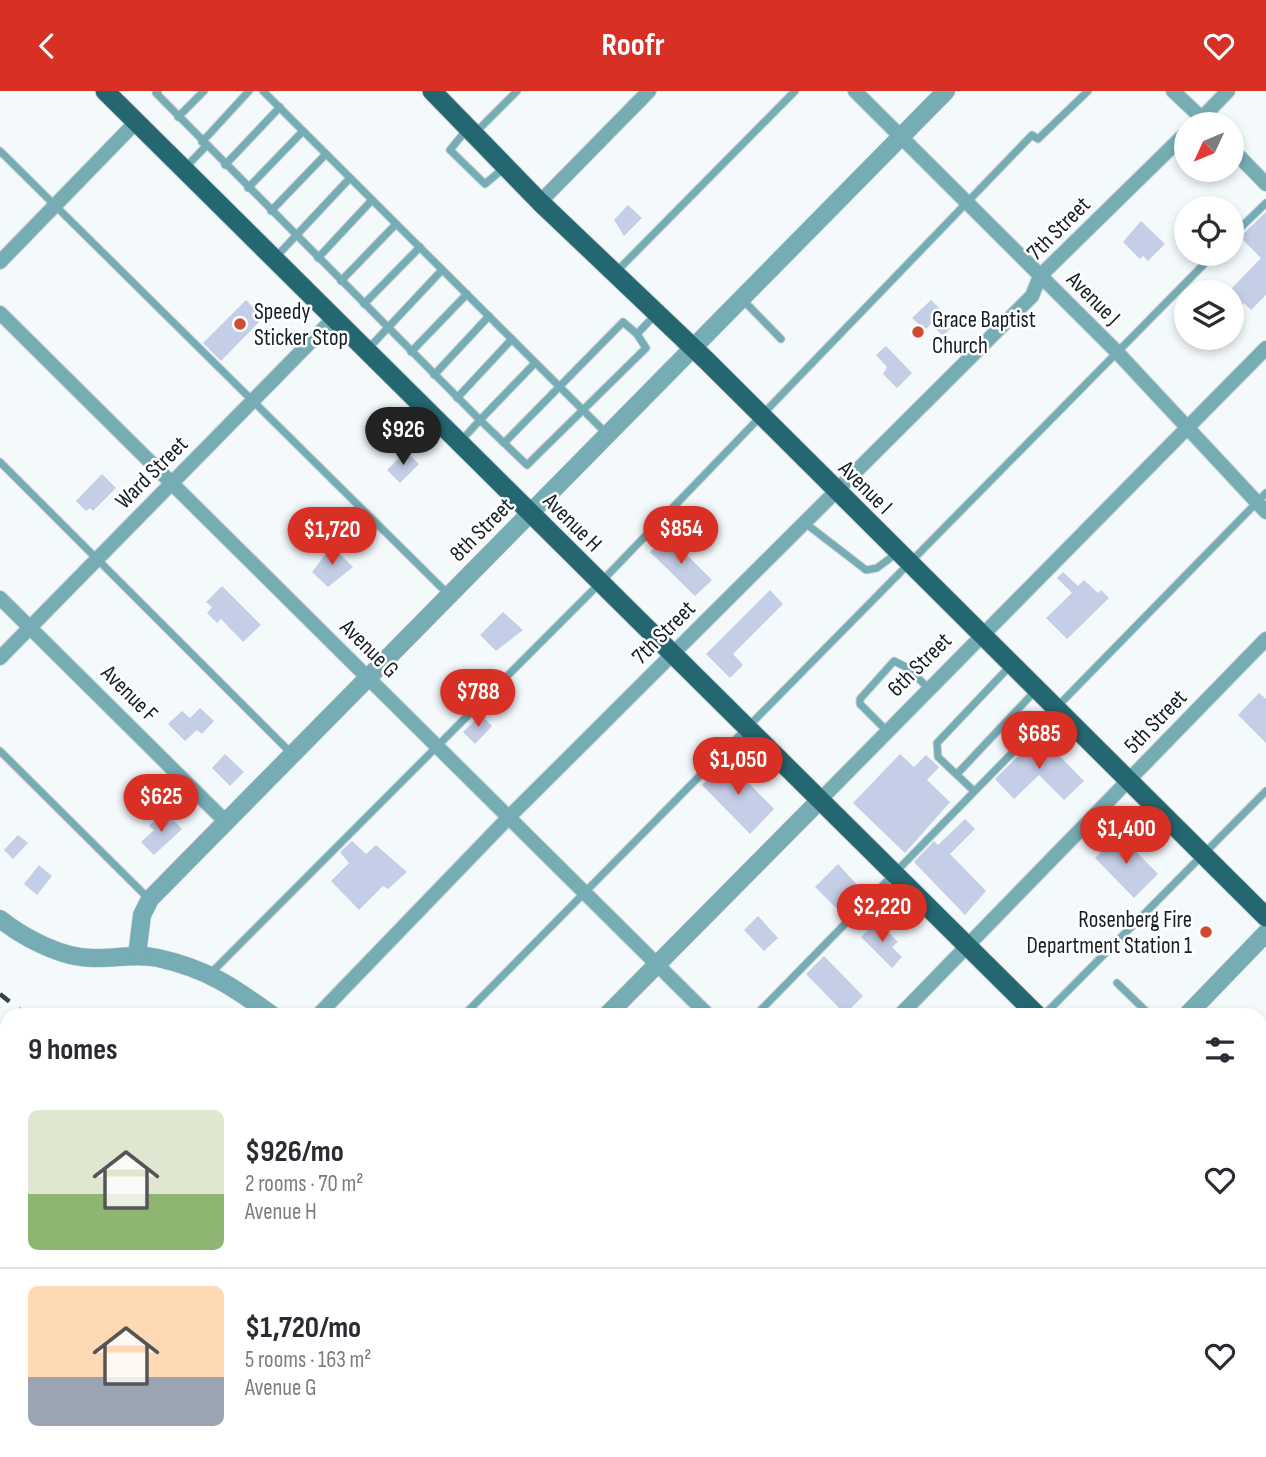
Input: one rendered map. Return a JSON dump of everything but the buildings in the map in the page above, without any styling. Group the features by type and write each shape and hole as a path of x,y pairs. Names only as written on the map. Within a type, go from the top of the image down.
{"main road":[{"name":"Avenue I","path":"432,91 540,202 763,416 836,493 1266,917"},
{"name":"Avenue H","path":"109,92 745,728 1030,1008"}],"street":[{"path":"540,202 649,91"},
{"name":"Avenue J","path":"855,91 1263,502"},
{"name":"8th Street","path":"137,955 142,915 150,899 946,91"},
{"path":"1173,91 1193,112"},
{"path":"1210,112 1228,91"},
{"path":"0,262 137,121"},
{"name":"7th Street","path":"325,1008 509,817 1032,296 1040,276 1174,145"},
{"path":"1244,161 1266,184"},
{"name":"Avenue G","path":"0,313 701,1008"},
{"name":"Ward Street","path":"0,658 334,318"},
{"name":"6th Street","path":"614,1008 1266,348"},
{"name":"Avenue F","path":"0,598 226,822"},
{"name":"5th Street","path":"907,1008 1266,639"},
{"path":"0,919 46,945 72,955 92,958 137,955 211,973 262,1008"},
{"path":"1194,1008 1266,933"}],"lane":[{"path":"178,117 204,91"},
{"path":"184,168 249,91"},
{"path":"263,91 608,435"},
{"path":"505,167 485,184 450,150 517,91"},
{"path":"614,273 795,91"},
{"path":"211,973 600,583 1032,135 1038,139 1088,91"},
{"path":"157,92 178,117 295,236 434,375 480,420 504,443 527,465 646,348 637,334 623,322 504,443"},
{"path":"225,165 280,107"},
{"path":"248,188 303,131"},
{"path":"0,151 449,596"},
{"path":"271,211 326,154"},
{"path":"275,258 350,177"},
{"path":"318,258 372,200"},
{"path":"1244,224 1266,202"},
{"path":"341,281 396,224"},
{"path":"364,304 420,247"},
{"path":"471,1008 745,728 903,558 1202,266"},
{"path":"367,350 442,270"},
{"path":"411,352 467,294"},
{"path":"742,299 781,339"},
{"path":"637,334 656,313"},
{"path":"434,375 489,316"},
{"path":"457,397 512,339"},
{"path":"459,443 535,363"},
{"path":"0,463 292,755"},
{"path":"763,1008 974,790 1263,502"},
{"path":"805,523 866,570 903,558"},
{"path":"887,731 860,703 865,691 894,661 908,668 929,689"},
{"path":"974,790 938,757 937,743 1011,665"},
{"path":"957,774 1036,690"},
{"path":"0,751 150,899"},
{"path":"1051,1008 1266,791"},
{"path":"1117,983 1143,1008"}],"railway":[{"path":"0,994 17,1008"}],"place":[{"name":"Speedy Sticker Stop","path":"240,324"},
{"name":"Grace Baptist Church","path":"918,332"},
{"name":"Rosenberg Fire Department Station 1","path":"1206,932"}]}
